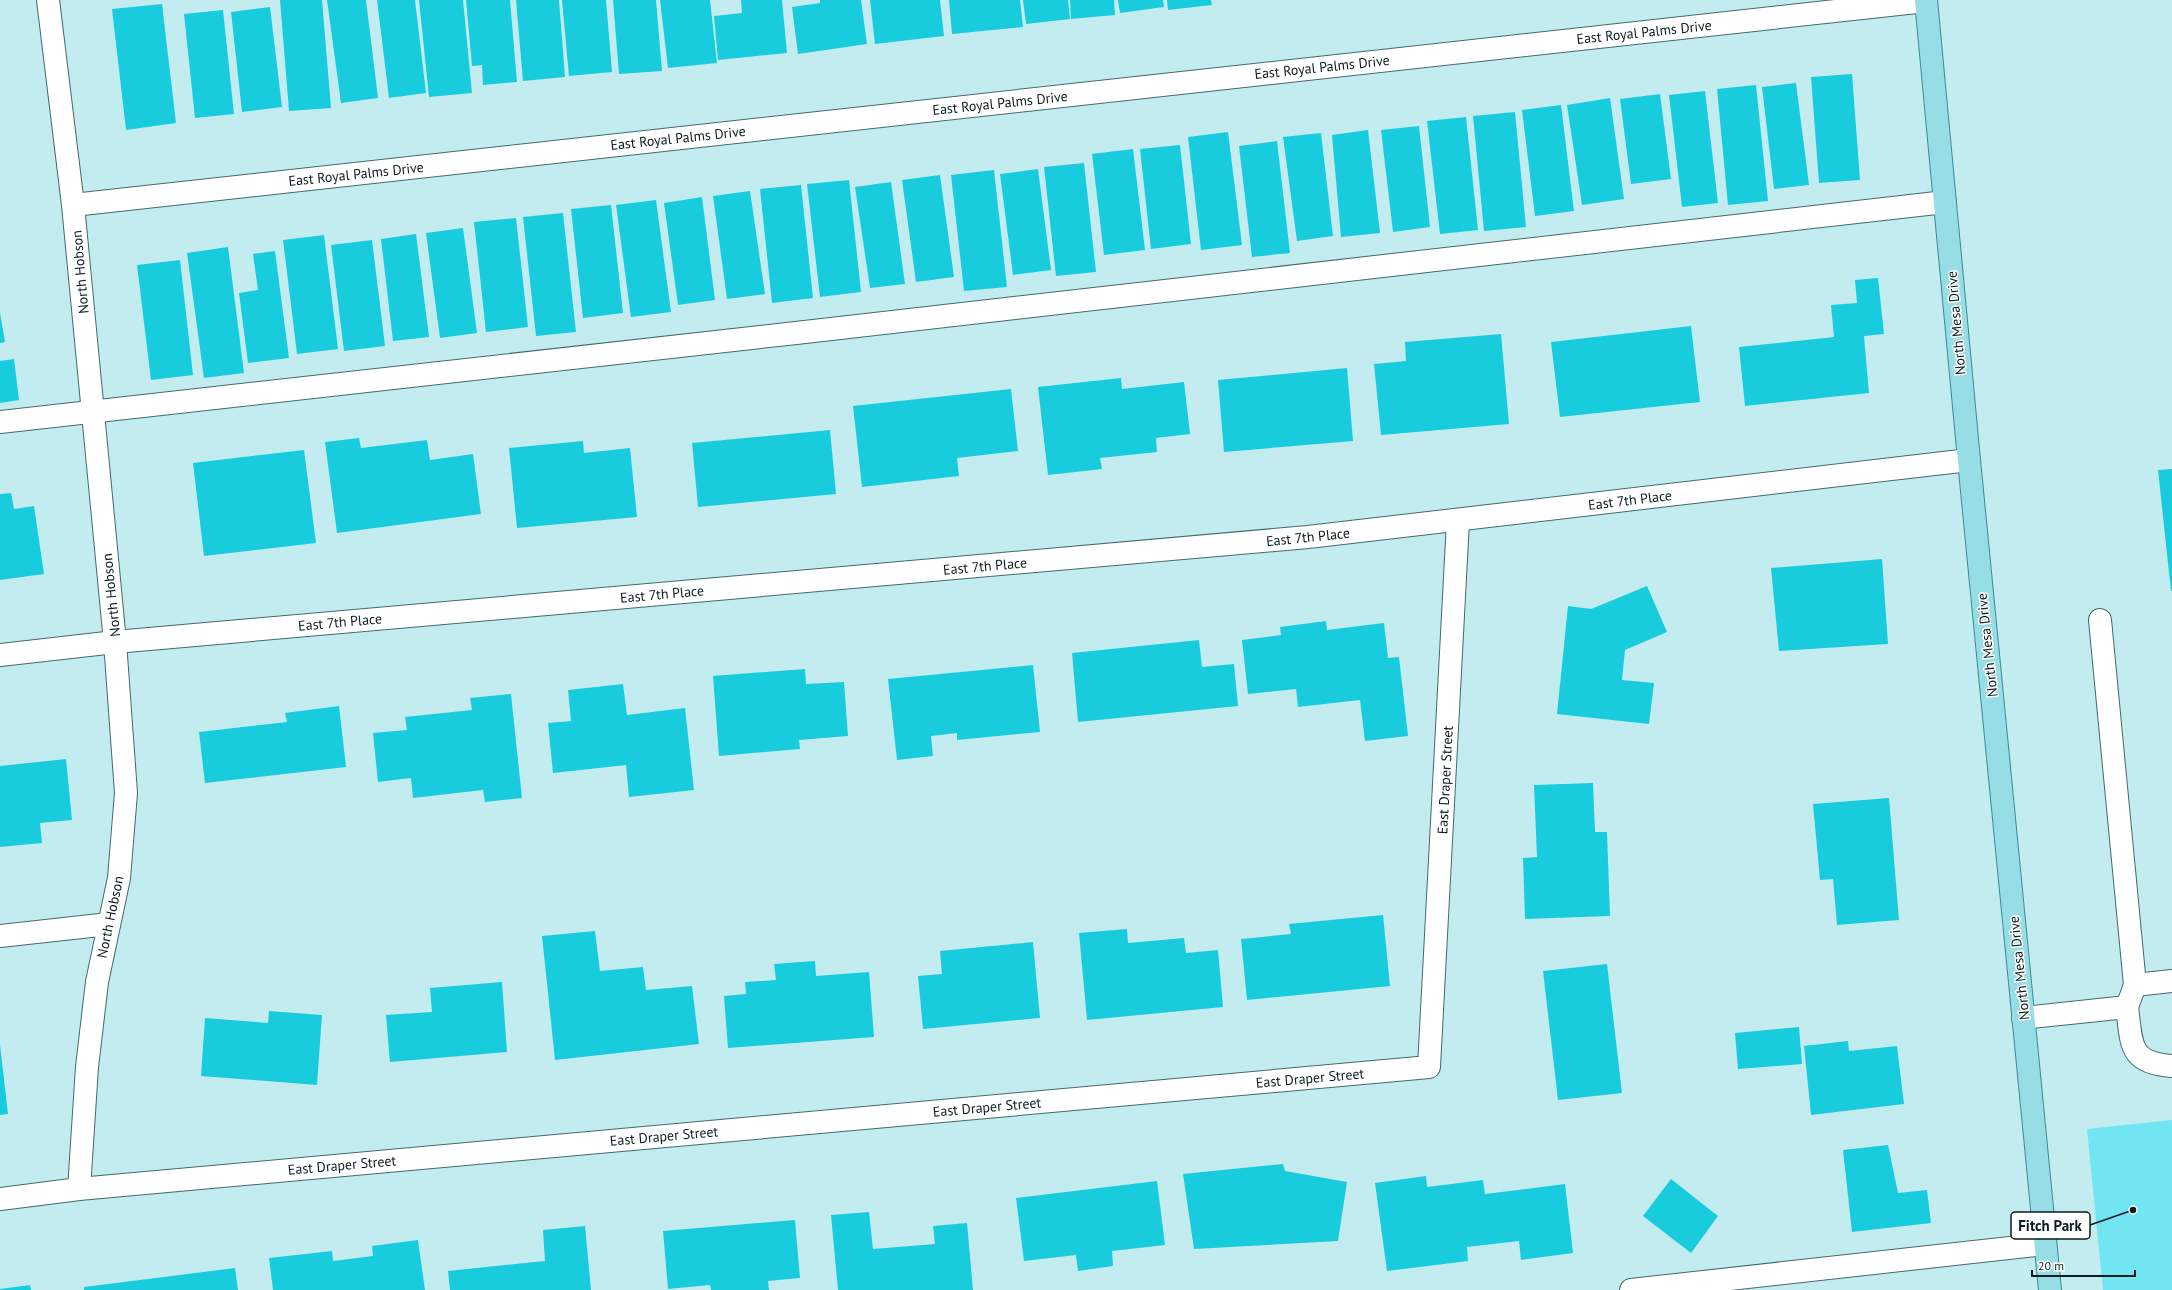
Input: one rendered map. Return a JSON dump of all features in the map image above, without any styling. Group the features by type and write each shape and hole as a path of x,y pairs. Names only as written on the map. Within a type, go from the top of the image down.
{"main road":[{"name":"North Mesa Drive","path":"1926,0 1969,460 2050,1290"}],"street":[{"name":"North Hobson","path":"48,0 73,205 115,642 126,793 120,878 96,982 87,1067 79,1189"},
{"name":"East Royal Palms Drive","path":"73,205 1926,0"},
{"path":"0,422 724,342 1457,256 1945,202"},
{"name":"East 7th Place","path":"0,655 115,642 1308,537 1458,521 1969,460"},
{"name":"East Draper Street","path":"0,1199 79,1189 1429,1067 1458,521"},
{"path":"2100,620 2135,985 2127,1007 2132,1042 2138,1057 2155,1065 2172,1066"},
{"path":"0,936 109,924"},
{"path":"2135,985 2172,981"},
{"path":"2023,1018 2127,1007"},
{"path":"1631,1290 2045,1244"}],"shaded area":[{"path":"2172,1120 2172,1290 2103,1290 2087,1129"}],"building":[{"path":"280,0 322,0 331,108 289,111"},
{"path":"327,0 366,0 378,98 341,103"},
{"path":"377,0 415,0 426,93 389,98"},
{"path":"419,0 463,0 472,93 429,97"},
{"path":"466,0 510,0 517,82 483,85 482,65 472,66"},
{"path":"516,0 559,0 565,77 523,81"},
{"path":"562,0 606,0 612,72 569,76"},
{"path":"613,0 656,0 662,71 619,74"},
{"path":"660,0 710,0 717,63 668,68"},
{"path":"741,0 782,0 787,53 718,60 714,16 742,13"},
{"path":"820,0 861,0 867,44 798,54 792,7 820,3"},
{"path":"870,0 940,0 944,36 875,44"},
{"path":"949,0 1020,0 1023,27 952,34"},
{"path":"1023,0 1068,0 1070,19 1026,24"},
{"path":"1070,0 1114,0 1115,15 1071,19"},
{"path":"1118,0 1163,0 1164,7 1120,13"},
{"path":"1167,0 1211,0 1212,5 1168,10"},
{"path":"162,4 176,123 126,130 112,9"},
{"path":"270,7 282,107 242,112 231,12"},
{"path":"223,10 234,114 195,118 184,14"},
{"path":"1852,74 1860,180 1819,183 1811,77"},
{"path":"1796,83 1809,185 1774,189 1762,87"},
{"path":"1756,85 1768,201 1728,205 1717,89"},
{"path":"1705,91 1718,203 1682,207 1669,95"},
{"path":"1660,94 1671,179 1631,184 1620,99"},
{"path":"1610,98 1624,199 1582,205 1567,105"},
{"path":"1561,105 1574,211 1535,216 1522,110"},
{"path":"1515,112 1526,227 1484,231 1473,116"},
{"path":"1466,117 1478,230 1440,234 1427,121"},
{"path":"1419,126 1430,227 1393,232 1381,130"},
{"path":"1368,130 1380,233 1341,237 1332,135"},
{"path":"1228,132 1242,245 1201,250 1188,137"},
{"path":"1321,133 1333,236 1297,241 1283,137"},
{"path":"1277,141 1290,253 1252,257 1239,146"},
{"path":"1180,145 1191,244 1151,249 1140,149"},
{"path":"1133,149 1145,250 1104,255 1092,154"},
{"path":"1084,163 1096,272 1056,276 1044,167"},
{"path":"1038,169 1051,270 1013,275 1000,174"},
{"path":"994,170 1007,287 964,291 951,175"},
{"path":"940,175 954,277 916,282 902,180"},
{"path":"849,180 861,292 820,297 807,184"},
{"path":"891,182 905,284 870,288 855,187"},
{"path":"801,185 813,298 772,303 760,189"},
{"path":"750,191 765,294 727,299 713,196"},
{"path":"702,197 715,300 678,305 664,203"},
{"path":"656,200 671,312 631,317 616,205"},
{"path":"611,205 623,313 583,318 571,209"},
{"path":"563,213 576,332 536,336 523,217"},
{"path":"516,218 528,327 486,332 474,222"},
{"path":"463,228 477,333 440,338 426,233"},
{"path":"416,234 429,337 393,341 381,239"},
{"path":"324,235 338,349 297,354 283,240"},
{"path":"372,240 385,346 344,351 331,245"},
{"path":"228,247 244,373 204,378 187,253"},
{"path":"275,251 289,358 248,363 239,293 258,290 253,254"},
{"path":"180,260 193,375 151,380 137,265"},
{"path":"1878,278 1884,334 1864,336 1869,393 1745,406 1739,347 1834,337 1831,305 1857,303 1855,280"},
{"path":"0,313 5,342 0,343"},
{"path":"1691,326 1700,402 1560,417 1551,342"},
{"path":"1501,334 1509,424 1381,435 1374,364 1406,361 1405,342"},
{"path":"14,359 19,400 0,403 0,361"},
{"path":"1347,368 1353,441 1224,452 1218,380"},
{"path":"1121,378 1122,389 1184,382 1190,434 1156,438 1157,452 1100,458 1102,469 1048,475 1038,387"},
{"path":"1011,389 1018,451 957,458 959,476 862,487 853,406"},
{"path":"830,430 836,494 698,507 692,443"},
{"path":"359,438 361,448 427,440 430,460 473,454 481,514 337,533 325,442"},
{"path":"583,441 584,453 630,448 637,517 517,528 509,448"},
{"path":"304,450 316,543 204,556 193,463"},
{"path":"2172,469 2172,591 2171,591 2158,470"},
{"path":"11,493 14,509 34,506 44,574 0,580 0,494"},
{"path":"1882,559 1888,644 1779,651 1771,568"},
{"path":"1647,586 1667,632 1625,650 1622,680 1654,683 1649,724 1557,714 1568,606 1591,609"},
{"path":"1326,621 1327,630 1384,623 1388,658 1399,657 1408,736 1365,741 1360,700 1298,707 1296,689 1248,694 1242,640 1281,635 1280,627"},
{"path":"1199,640 1202,667 1234,664 1238,706 1078,722 1072,653"},
{"path":"1033,665 1040,732 957,740 957,733 931,736 933,756 897,760 888,679"},
{"path":"805,669 806,684 844,682 848,736 799,740 800,749 719,756 713,676"},
{"path":"623,684 627,715 685,708 694,790 629,797 626,765 553,773 548,723 571,721 568,690"},
{"path":"511,694 522,798 485,802 483,790 413,798 411,778 378,782 373,733 407,730 405,717 472,710 470,698"},
{"path":"339,706 346,767 205,783 199,732 287,722 285,713"},
{"path":"66,759 72,820 40,823 42,843 0,847 0,766"},
{"path":"1593,783 1595,832 1607,832 1610,916 1525,919 1523,858 1537,857 1534,785"},
{"path":"1889,798 1899,920 1837,925 1833,879 1820,880 1813,804"},
{"path":"1383,915 1390,986 1247,1000 1241,939 1291,934 1289,924"},
{"path":"1127,929 1128,943 1184,938 1186,953 1218,950 1223,1007 1087,1020 1079,933"},
{"path":"595,931 600,971 643,967 646,990 692,986 699,1044 555,1060 542,936"},
{"path":"1033,942 1040,1018 923,1029 918,976 942,974 940,951"},
{"path":"815,961 816,976 869,972 874,1037 728,1048 724,996 746,994 745,982 776,980 774,964"},
{"path":"1607,964 1622,1093 1558,1100 1543,971"},
{"path":"502,982 507,1052 390,1062 386,1015 432,1012 430,988"},
{"path":"269,1011 322,1015 317,1085 201,1076 205,1018 268,1023"},
{"path":"1799,1027 1802,1064 1738,1069 1735,1033"},
{"path":"1848,1041 1849,1051 1897,1046 1904,1104 1811,1115 1804,1046"},
{"path":"0,1045 8,1114 0,1115"},
{"path":"1888,1145 1898,1193 1927,1190 1931,1223 1852,1232 1843,1150"},
{"path":"1283,1164 1285,1171 1347,1182 1338,1241 1194,1249 1183,1174"},
{"path":"1426,1176 1427,1187 1483,1180 1485,1194 1565,1184 1573,1253 1521,1260 1519,1241 1467,1247 1468,1261 1387,1271 1375,1183"},
{"path":"1671,1179 1718,1216 1691,1253 1643,1216"},
{"path":"1157,1181 1165,1245 1112,1251 1113,1266 1078,1271 1076,1255 1024,1261 1016,1198"},
{"path":"869,1212 873,1249 935,1244 933,1226 967,1223 973,1290 838,1290 831,1215"},
{"path":"795,1220 800,1278 768,1281 769,1290 711,1290 710,1285 668,1289 663,1231"},
{"path":"585,1226 591,1290 450,1290 448,1271 545,1261 543,1230"},
{"path":"418,1240 425,1290 273,1290 269,1258 332,1251 333,1261 373,1256 372,1246"},
{"path":"235,1268 238,1290 84,1290 84,1287"},
{"path":"30,1285 31,1290 0,1290 0,1289"}],"place":[{"name":"Fitch Park","path":"2133,1210"}]}
